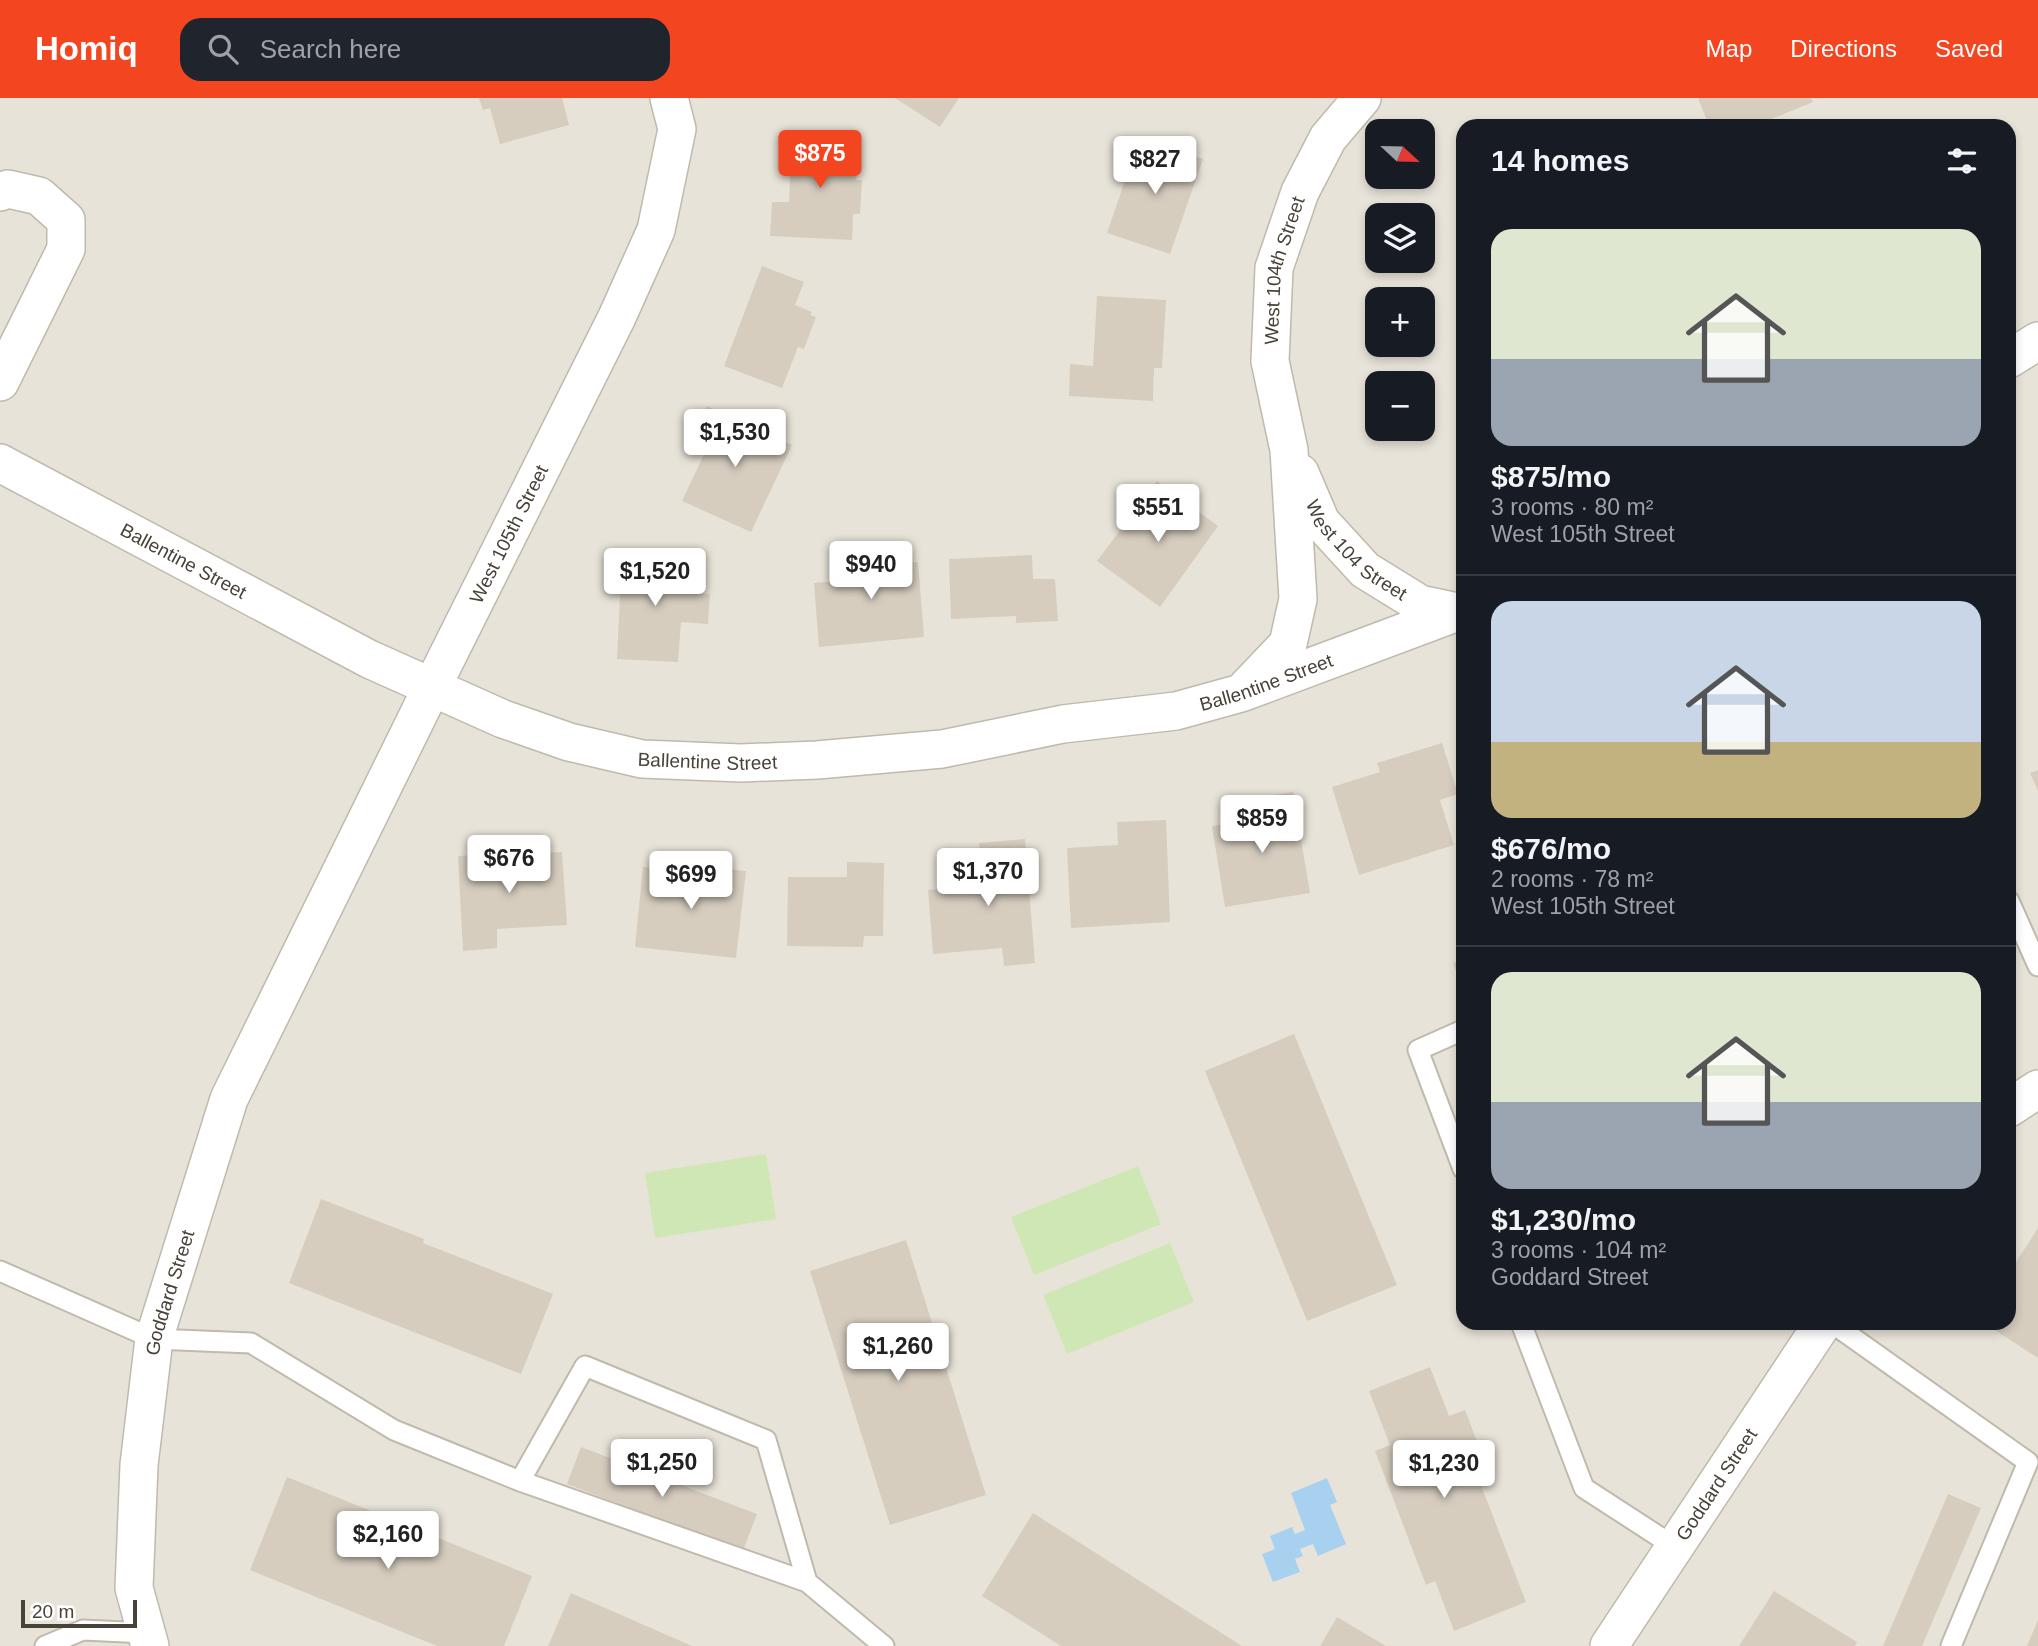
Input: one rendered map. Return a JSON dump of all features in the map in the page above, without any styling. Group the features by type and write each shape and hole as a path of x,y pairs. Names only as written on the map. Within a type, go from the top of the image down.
{"street":[{"name":"West 105th Street","path":"298,960 617,317 656,230 677,129 668,98"},
{"name":"West 104th Street","path":"1241,693 1288,644 1298,598 1289,450 1270,362 1275,268 1300,192 1328,138 1362,98"},
{"path":"0,192 8,189 39,196 66,220 66,249 0,383"},
{"path":"2016,355 2038,341"},
{"name":"West 104 Street","path":"1289,450 1321,522 1365,570 1420,604 1456,610"},
{"name":"Ballentine Street","path":"0,463 369,659 503,719 569,742 642,759 741,763 817,760 943,749 1063,724 1177,712 1241,693 1456,613"},
{"name":"Goddard Street","path":"148,1640 134,1588 139,1465 154,1339 229,1099 298,960"},
{"path":"2016,1103 2038,1089"},
{"name":"Goddard Street","path":"1609,1646 1818,1330"}],"lane":[{"path":"2016,917 2038,966"},
{"path":"1456,1033 1418,1050 1456,1150"},
{"path":"0,1271 154,1339 251,1343 394,1430 520,1481 807,1581 884,1646"},
{"path":"1524,1330 1584,1488 1675,1547"},
{"path":"1842,1330 2028,1462 1951,1646"},
{"path":"520,1481 585,1366 766,1440 807,1581"},
{"path":"45,1646 83,1630 148,1640"}],"shaded area":[{"path":"0,98 2038,98 2038,1646 0,1646"}],"green space":[{"path":"766,1154 776,1219 655,1238 645,1173"},
{"path":"1138,1166 1161,1224 1034,1275 1011,1217"},
{"path":"1170,1243 1194,1302 1067,1354 1043,1295"}],"water":[{"path":"1327,1478 1337,1502 1330,1505 1346,1544 1318,1556 1313,1544 1300,1549 1303,1556 1295,1559 1300,1572 1273,1582 1262,1554 1275,1549 1270,1536 1292,1527 1295,1534 1305,1530 1291,1493"}],"building":[{"path":"479,98 562,98 569,125 500,144 490,108 483,110"},
{"path":"895,98 959,98 940,127"},
{"path":"1698,98 1811,98 1813,102 1771,119 1706,119"},
{"path":"792,135 858,138 856,180 862,180 860,214 853,214 852,240 770,236 772,202 789,202"},
{"path":"1140,137 1203,159 1170,254 1107,233"},
{"path":"762,266 804,282 795,305 812,312 810,315 816,317 804,349 798,347 782,388 724,366"},
{"path":"1097,296 1166,300 1162,368 1154,368 1153,401 1069,396 1070,364 1093,366"},
{"path":"707,406 792,445 751,532 682,501 708,446 692,439"},
{"path":"1157,481 1218,526 1160,607 1097,561"},
{"path":"895,542 898,564 918,562 924,637 819,647 814,583 837,581 836,566 866,563 865,545"},
{"path":"622,554 682,557 680,592 710,594 708,624 681,622 678,662 617,659"},
{"path":"1032,555 1033,579 1055,579 1058,621 1016,623 1016,616 951,619 949,559"},
{"path":"1442,743 1456,788 1456,795 1440,800 1454,845 1359,875 1332,787 1380,772 1377,763"},
{"path":"2038,770 2038,791 2030,773"},
{"path":"1293,792 1310,893 1225,907 1212,826 1261,819 1257,798"},
{"path":"1166,820 1170,922 1071,928 1067,848 1118,845 1117,822"},
{"path":"1025,839 1035,963 1004,966 1002,948 933,954 928,890 982,885 979,843"},
{"path":"562,852 567,925 497,929 497,948 463,951 458,856 493,854 493,857"},
{"path":"847,862 884,863 883,936 864,936 863,947 787,946 788,877 847,877"},
{"path":"700,866 746,871 736,958 635,947 643,867 699,872"},
{"path":"1294,1034 1397,1285 1307,1321 1205,1071"},
{"path":"321,1199 553,1294 521,1374 289,1283"},
{"path":"2038,1228 2038,1358 1995,1330 2016,1330 2016,1262"},
{"path":"906,1240 986,1495 890,1525 810,1271"},
{"path":"1430,1367 1449,1416 1465,1410 1485,1462 1474,1467 1526,1602 1454,1631 1435,1581 1426,1585 1375,1451 1390,1445 1369,1391"},
{"path":"581,1447 757,1514 743,1551 567,1484"},
{"path":"287,1477 532,1576 504,1646 437,1646 250,1570"},
{"path":"1948,1494 1981,1508 1922,1646 1883,1646"},
{"path":"1033,1513 1242,1646 1061,1646 982,1596"},
{"path":"1774,1591 1857,1642 1855,1646 1739,1646"},
{"path":"571,1593 692,1646 548,1646"},
{"path":"1337,1617 1386,1646 1320,1646"},
{"path":"2038,1620 2038,1646 2027,1646"}]}
